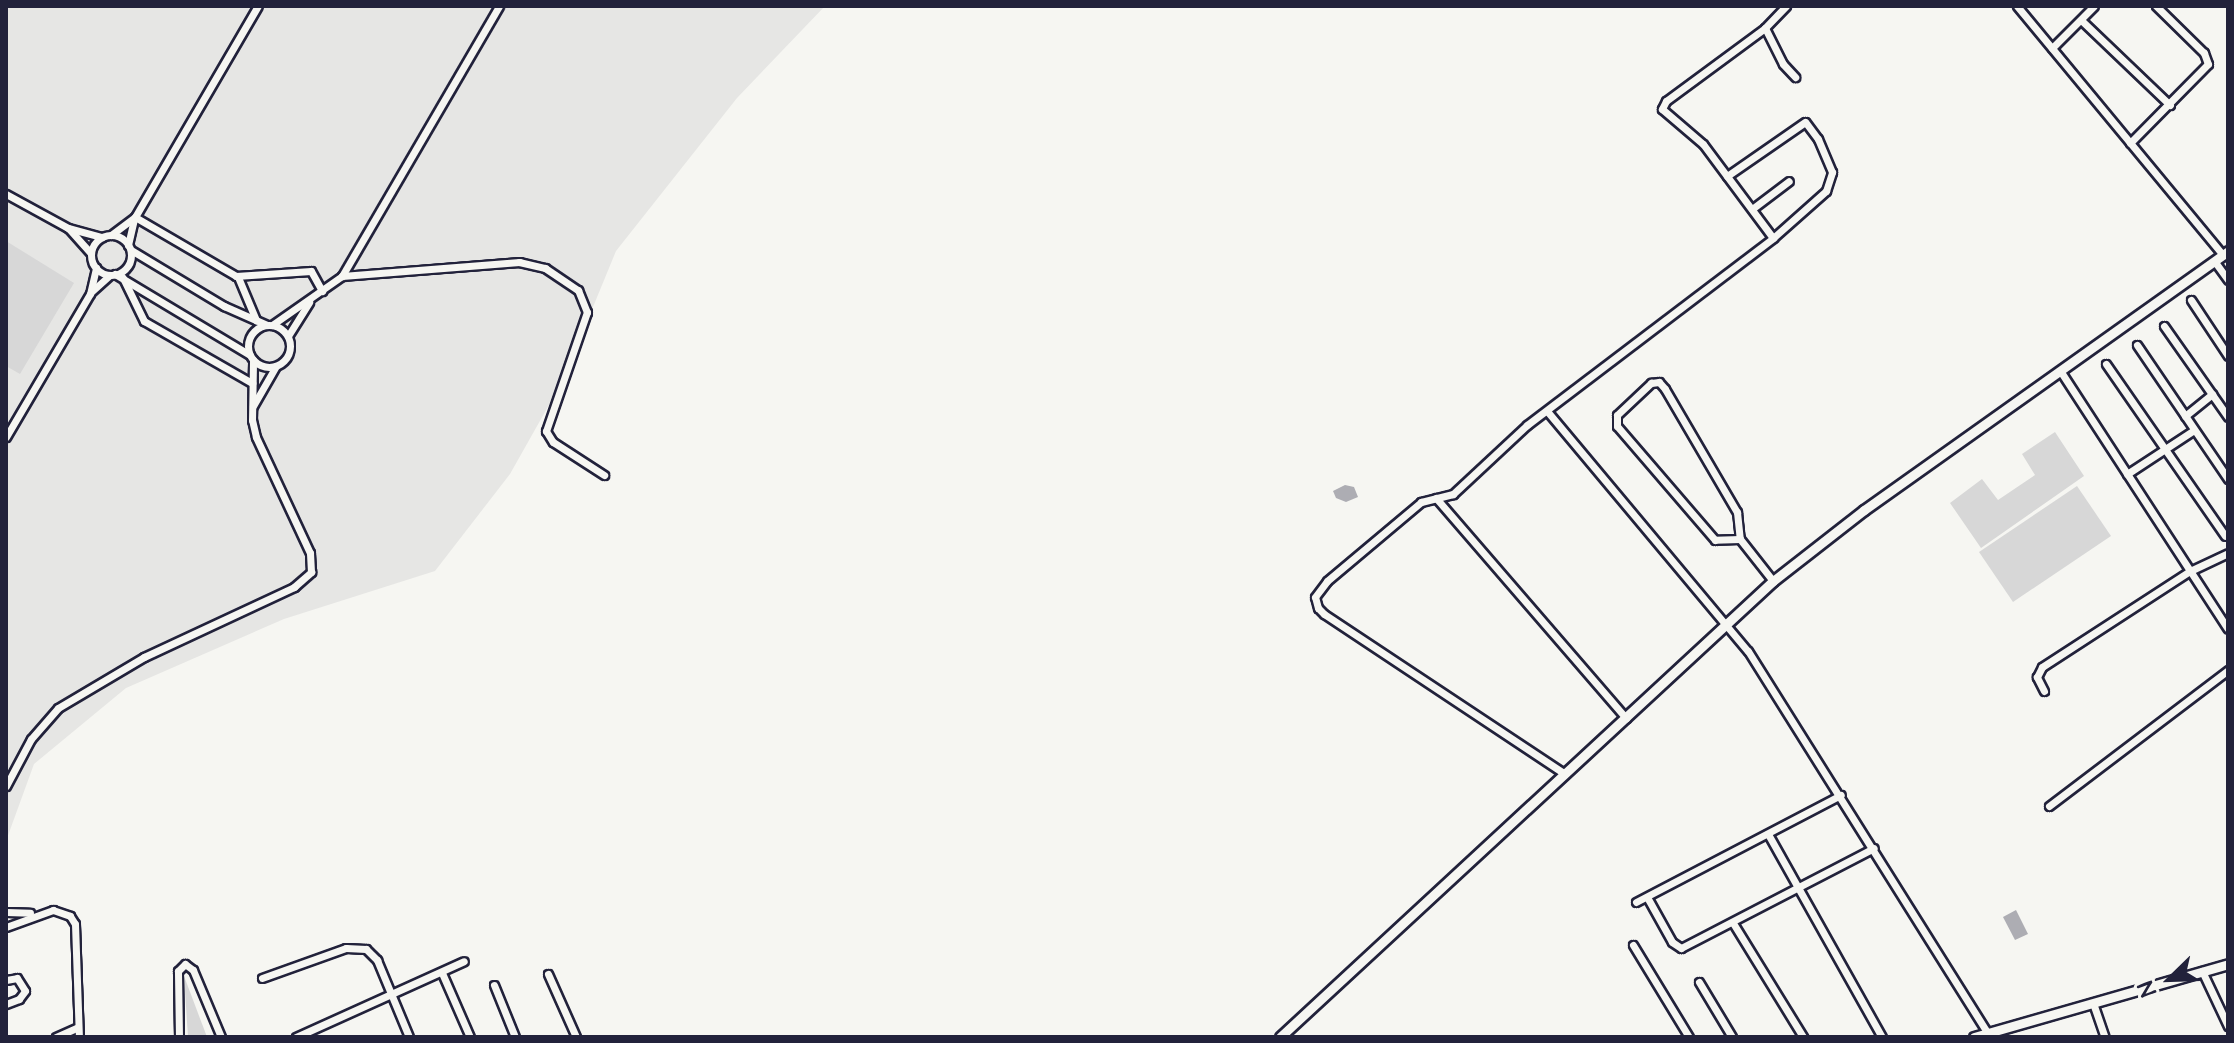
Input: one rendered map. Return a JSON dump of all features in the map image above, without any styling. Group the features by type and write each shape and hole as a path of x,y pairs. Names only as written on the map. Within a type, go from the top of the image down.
{"street":[{"path":"90,294 128,265 135,218 258,6"},
{"path":"6,786 31,739 58,708 144,657 294,587 311,572 310,553 256,437 252,408 251,335 310,300 342,276 499,6"},
{"path":"1773,238 1703,144 1664,112 1663,105 1765,28 1786,6"},
{"path":"2017,6 2222,256 2228,280"},
{"path":"2052,48 2094,6"},
{"path":"2130,143 2207,68 2208,60 2156,6"},
{"path":"2081,20 2170,105"},
{"path":"1765,28 1783,64 1795,77"},
{"path":"1565,774 1318,608 1315,597 1327,581 1421,502 1453,494 1547,411 1773,238 1830,187 1830,166 1811,127 1802,122 1727,176"},
{"path":"1752,209 1789,181"},
{"path":"6,194 68,228 102,237 111,235 135,218"},
{"path":"135,218 238,277 311,271 322,291"},
{"path":"6,437 90,294 96,268 91,254 68,228"},
{"path":"111,235 122,238 130,248 224,306 288,336"},
{"path":"91,254 102,237"},
{"path":"1280,1037 1773,581 1864,510 2222,256"},
{"path":"342,276 519,262 545,268 578,290 586,301 587,312 546,427 553,442 604,475"},
{"path":"96,268 116,276 266,367 276,366"},
{"path":"116,276 144,321 252,383"},
{"path":"238,277 256,320"},
{"path":"252,408 276,366 290,352 288,336 310,300"},
{"path":"2191,300 2228,356"},
{"path":"2164,326 2227,414"},
{"path":"2137,345 2228,479"},
{"path":"2106,364 2225,536"},
{"path":"2061,372 2228,629"},
{"path":"1740,539 1715,540 1617,426 1617,415 1651,383 1659,382 1665,389 1737,512 1740,539 1773,581"},
{"path":"2185,416 2212,394"},
{"path":"1547,411 1727,624 1841,795 1990,1035"},
{"path":"2127,474 2194,430"},
{"path":"1436,498 1626,718"},
{"path":"2044,691 2037,677 2039,669 2190,571 2228,553"},
{"path":"2049,806 2228,670"},
{"path":"1636,902 1841,795"},
{"path":"1768,834 1882,1037"},
{"path":"1647,897 1678,948 1733,923 1874,848"},
{"path":"6,912 62,910 75,924 79,1037"},
{"path":"6,927 40,912"},
{"path":"1733,923 1803,1037"},
{"path":"1633,945 1689,1037"},
{"path":"262,978 334,952 356,947 366,949 377,960 409,1037"},
{"path":"296,1037 464,961"},
{"path":"179,1037 178,971 185,964 193,970 221,1037"},
{"path":"1974,1037 1990,1035 2228,964"},
{"path":"2202,971 2228,1026"},
{"path":"442,973 470,1037"},
{"path":"548,974 576,1037"},
{"path":"6,980 17,978 25,991 19,999 6,1004"},
{"path":"1699,982 1732,1037"},
{"path":"494,985 515,1037"},
{"path":"2093,1003 2105,1037"},
{"path":"56,1037 78,1027"}],"shaded area":[{"path":"6,6 825,6 737,98 616,251 563,380 510,474 435,571 284,619 126,688 34,764 6,841"},
{"path":"6,241 74,283 20,374 6,366"},
{"path":"2055,432 2084,476 1981,548 1950,503 1982,479 1998,500 2035,475 2022,454"},
{"path":"1345,485 1354,487 1358,497 1346,502 1336,498 1333,491"},
{"path":"2077,486 2111,536 2013,602 1979,552"},
{"path":"2016,910 2028,934 2015,940 2003,917"},
{"path":"184,976 207,1037 188,1037"}]}
